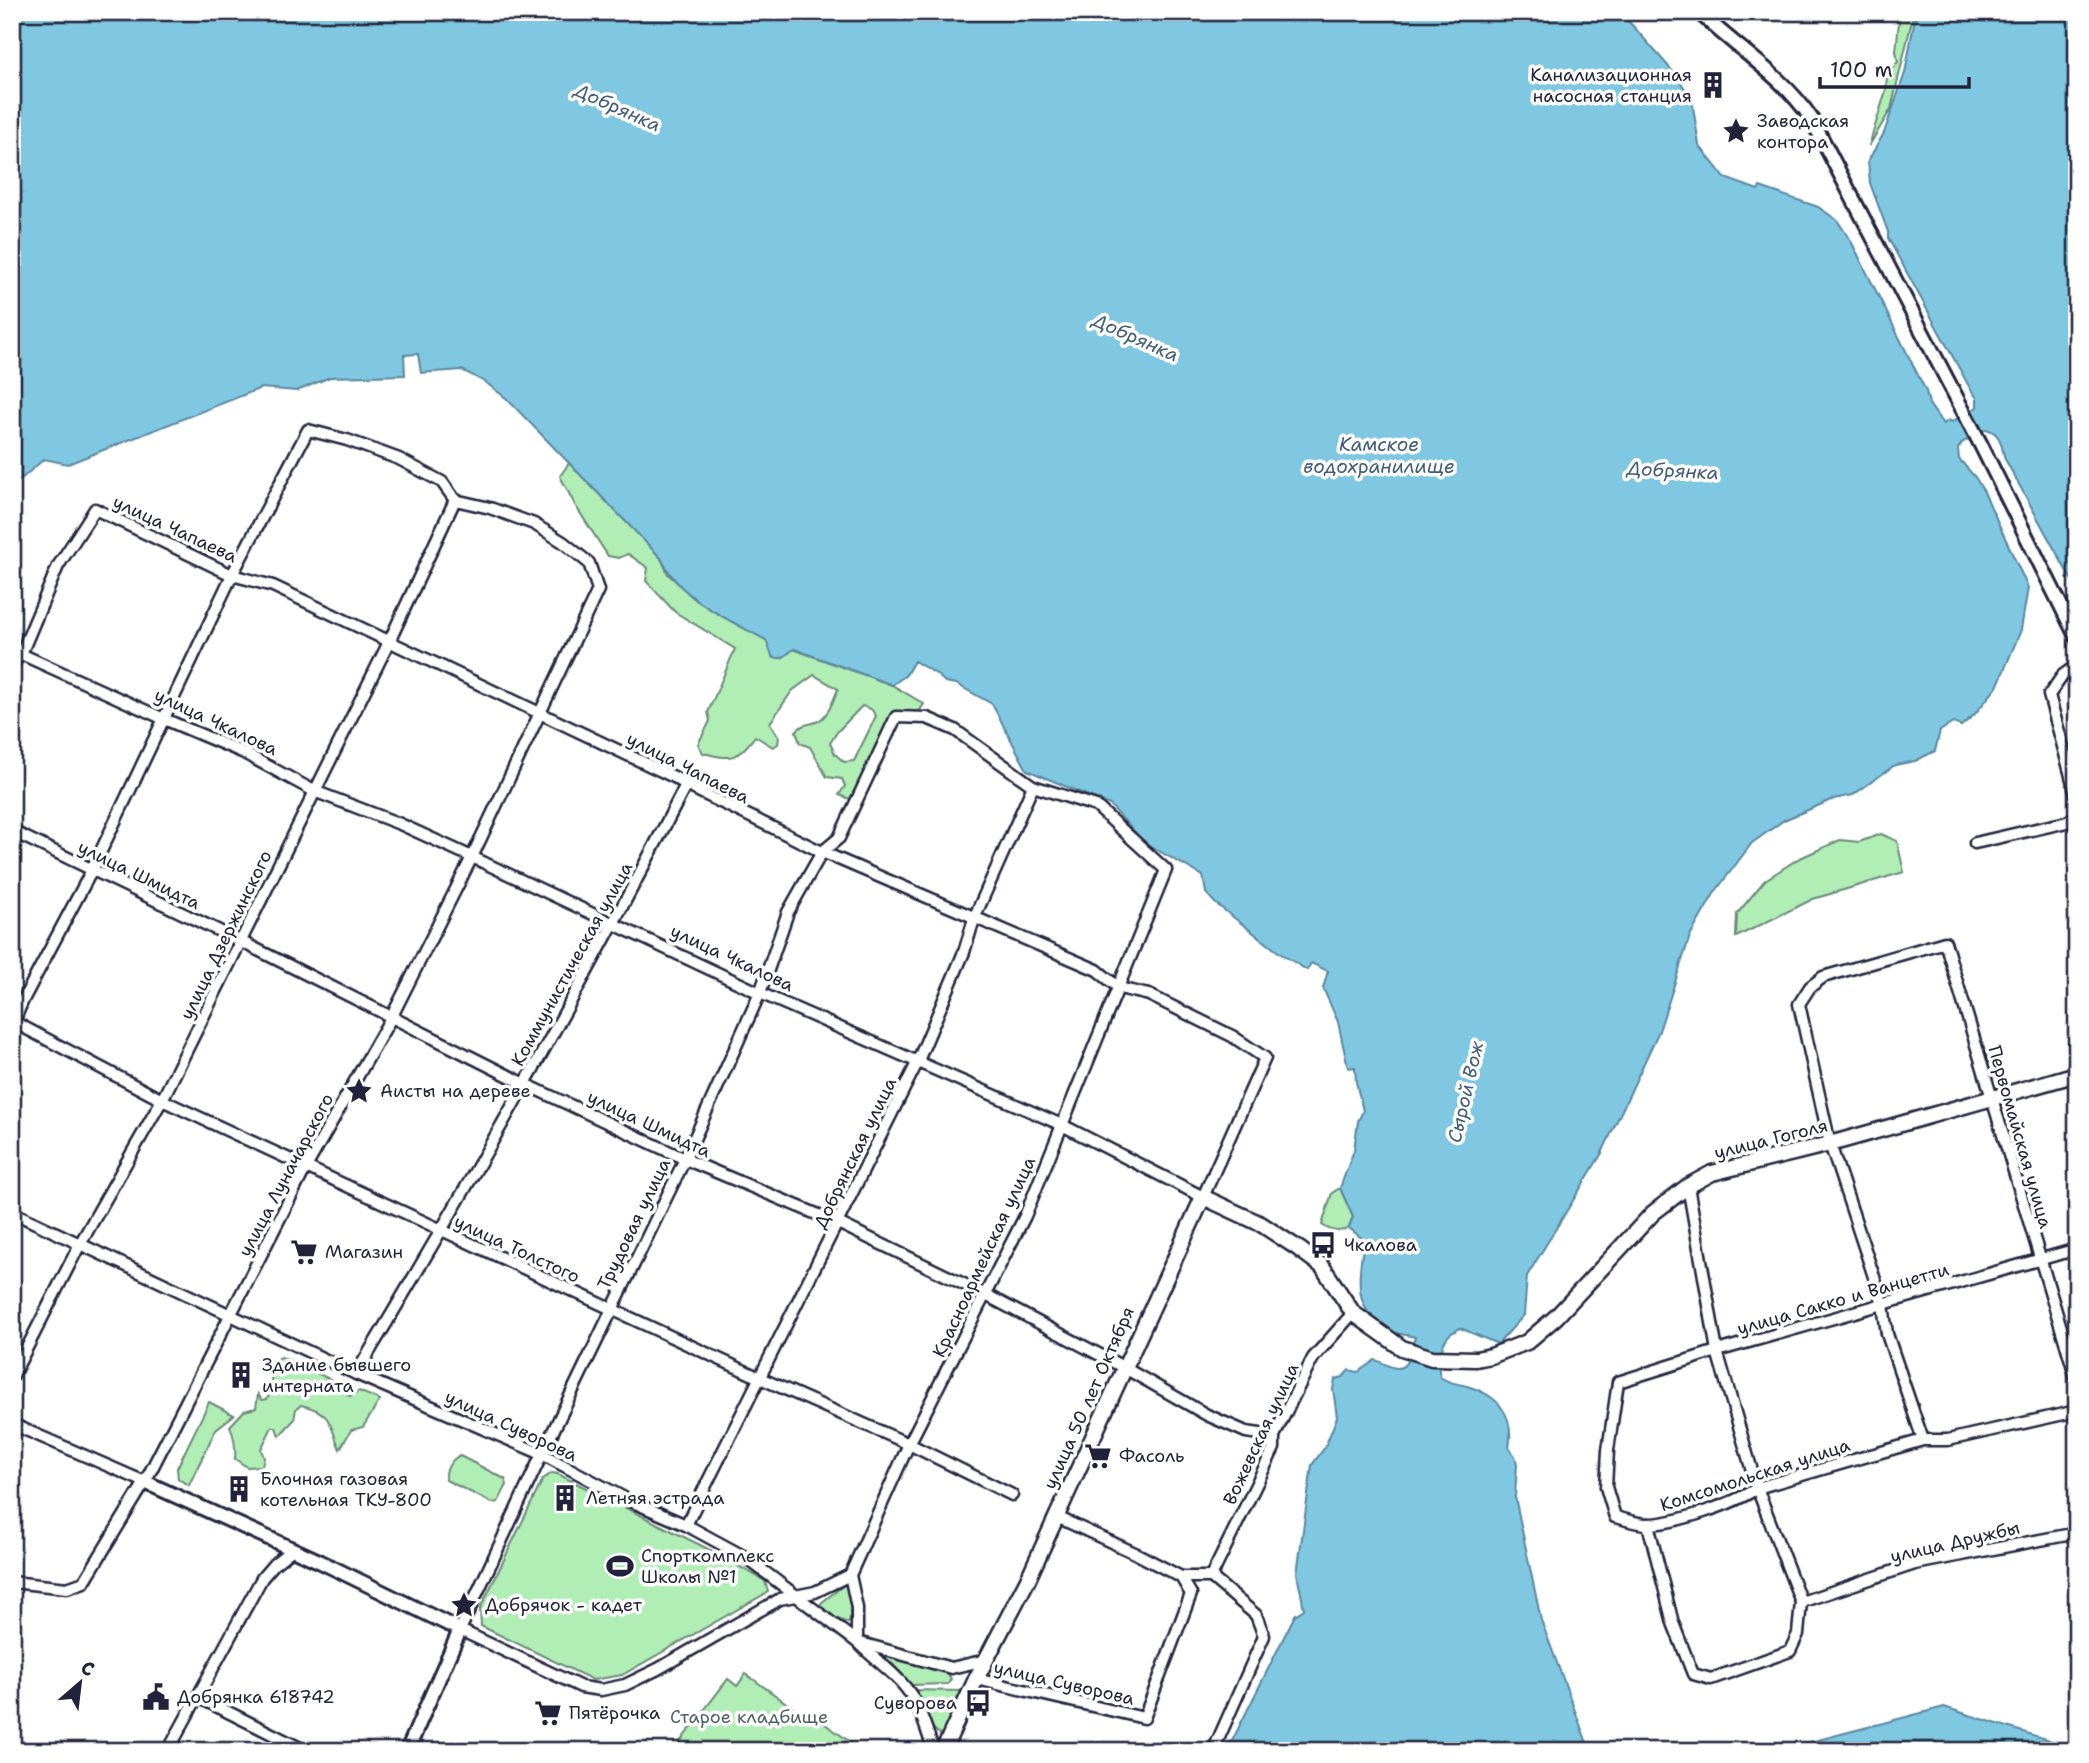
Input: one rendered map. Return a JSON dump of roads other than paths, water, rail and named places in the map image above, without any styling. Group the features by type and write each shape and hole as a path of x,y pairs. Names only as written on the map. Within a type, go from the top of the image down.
{"main road":[{"name":"улица Гоголя","path":"1450,1360 1491,1356 1527,1342 1556,1317 1653,1213 1688,1186 1712,1173 1830,1144 2077,1074"},
{"name":"улица Чкалова","path":"1203,1197 1261,1224 1322,1266 1353,1313 1402,1348 1422,1356 1450,1360"},
{"name":"улица 50 лет Октября","path":"943,1751 976,1679 1028,1579 1203,1197"}],"street":[{"path":"1699,12 1791,92 1811,118 1980,443 2077,638"},
{"path":"1709,22 1721,12"},
{"path":"13,1024 92,870 232,575 308,430 347,440 399,459 442,482 455,500"},
{"name":"улица Луначарского","path":"12,1582 68,1588 84,1582 145,1482 306,1167 392,1017 472,857 598,590 589,563 563,542 534,524 490,508 455,500"},
{"name":"улица Дзержинского","path":"12,1377 80,1244 162,1100 389,642 455,500"},
{"name":"улица Чапаева","path":"17,651 58,566 95,509 232,575 273,586 676,778 822,852 1097,970 1119,988 1149,995 1232,1036 1265,1058"},
{"path":"12,665 17,651"},
{"name":"улица Чкалова","path":"17,651 242,752 314,790 400,824 472,857 760,993 1062,1125 1203,1197"},
{"path":"2077,665 2063,675 2049,695 2077,798"},
{"name":"Трудовая улица","path":"407,1751 542,1454 685,1159 760,993 788,912 822,852 839,838 896,717 926,718 955,730 1033,786"},
{"name":"Коммунистическая улица","path":"356,1374 442,1232 525,1084 615,923 686,785"},
{"name":"Красноармейская улица","path":"850,1575 909,1444 1025,1216 1166,870 1096,806 1033,786"},
{"name":"Добрянская улица","path":"686,1525 917,1063 964,952 975,916 1033,786"},
{"path":"1975,843 2067,822 2077,816"},
{"name":"улица Шмидта","path":"12,831 240,941 525,1084 685,1159 838,1223 986,1295 1207,1415 1246,1432 1274,1436"},
{"name":"Первомайская улица","path":"1830,1144 1799,1004 1810,986 1823,977 1945,942 2077,1381"},
{"name":"улица Толстого","path":"13,1024 162,1100 611,1310 909,1444 1012,1495"},
{"name":"улица 50 лет Октября","path":"1203,1197 1265,1058"},
{"path":"1830,1144 1883,1304 1887,1334 1923,1440"},
{"path":"1648,1524 1673,1623 1693,1674 1711,1679 1790,1651 1798,1633 1801,1602 1756,1488 1717,1351 1688,1186"},
{"name":"улица Суворова","path":"12,1212 356,1374 542,1454 628,1500 686,1525 745,1557 857,1642 951,1668 986,1660"},
{"name":"улица Сакко и Ванцетти","path":"1648,1524 1615,1517 1606,1487 1608,1450 1618,1382 2077,1248"},
{"name":"Вожевская улица","path":"1211,1577 1274,1448 1274,1436 1314,1358 1353,1313"},
{"name":"Комсомольская улица","path":"1648,1524 1685,1517 1743,1497 1756,1488 1923,1440 1948,1440 2077,1410"},
{"path":"12,1424 293,1549 581,1687 601,1690 639,1679 764,1607 793,1595 815,1592 850,1575 857,1608 857,1642 895,1675 913,1697 934,1751"},
{"path":"1057,1517 1137,1553 1181,1577 1211,1577 1256,1615 1264,1636 1213,1751"},
{"name":"улица Дружбы","path":"1801,1602 1915,1564 2077,1533"},
{"path":"168,1751 262,1578 293,1549"},
{"name":"улица Суворова","path":"976,1679 1144,1718 1191,1594 1181,1577"},
{"path":"198,1697 306,1751"}],"water":[{"name":"Камское водохранилище","path":"12,12 1618,12 1677,76 1692,100 1699,145 1725,178 1818,207 1837,220 1851,241 1926,391 1929,404 1943,424 1977,407 1977,398 1888,238 1870,183 1868,161 1884,133 1905,73 1916,12 2077,12 2077,590 2005,459 1998,437 1986,429 1962,443 1958,449 1959,459 1984,492 2028,588 2021,630 1997,687 1961,726 1953,723 1940,731 1935,751 1915,761 1895,765 1853,795 1834,799 1784,820 1752,843 1715,892 1690,936 1659,1031 1602,1153 1527,1276 1524,1315 1498,1344 1460,1328 1449,1335 1442,1349 1440,1377 1487,1395 1507,1416 1509,1448 1517,1464 1515,1497 1541,1620 1590,1751 1227,1751 1295,1615 1304,1609 1297,1573 1312,1465 1325,1447 1337,1417 1333,1389 1335,1379 1343,1377 1349,1370 1358,1372 1375,1360 1400,1368 1409,1357 1415,1337 1388,1330 1376,1322 1368,1312 1360,1291 1364,1240 1349,1228 1353,1217 1340,1188 1354,1150 1358,1121 1363,1111 1355,1067 1348,1068 1338,1022 1323,988 1328,971 1311,963 1307,970 1281,954 1215,903 1206,893 1203,876 1145,843 1110,805 1027,770 992,704 956,684 945,682 914,661 906,675 892,685 794,649 782,658 773,658 766,640 706,607 680,586 661,558 506,398 485,382 462,370 421,373 418,354 404,355 405,375 330,377 297,391 261,388 68,464 44,459 12,487"},
{"path":"1944,1707 2077,1751 1776,1751"}],"place":[{"name":"Канализационная насосная станция","path":"1713,85"},
{"name":"Заводская контора","path":"1736,131"},
{"name":"Аисты на дереве","path":"359,1091"},
{"name":"Чкалова","path":"1323,1245"},
{"name":"Магазин","path":"304,1252"},
{"name":"Здание бывшего интерната","path":"241,1375"},
{"name":"Фасоль","path":"1098,1456"},
{"name":"Блочная газовая котельная ТКУ-800","path":"239,1489"},
{"name":"Летняя эстрада","path":"565,1498"},
{"name":"Спорткомплекс Школы №1","path":"620,1566"},
{"name":"Добрячок - кадет","path":"464,1605"},
{"name":"Добрянка 618742","path":"156,1697"},
{"name":"Суворова","path":"978,1703"},
{"name":"Пятёрочка","path":"548,1713"}],"water label":[{"name":"Добрянка","path":"618,107"},
{"name":"Добрянка","path":"1136,337"},
{"name":"Добрянка","path":"1673,470"},
{"name":"Сырой Вож","path":"1465,1092"}],"park label":[{"name":"Старое кладбище","path":"749,1717"}]}
